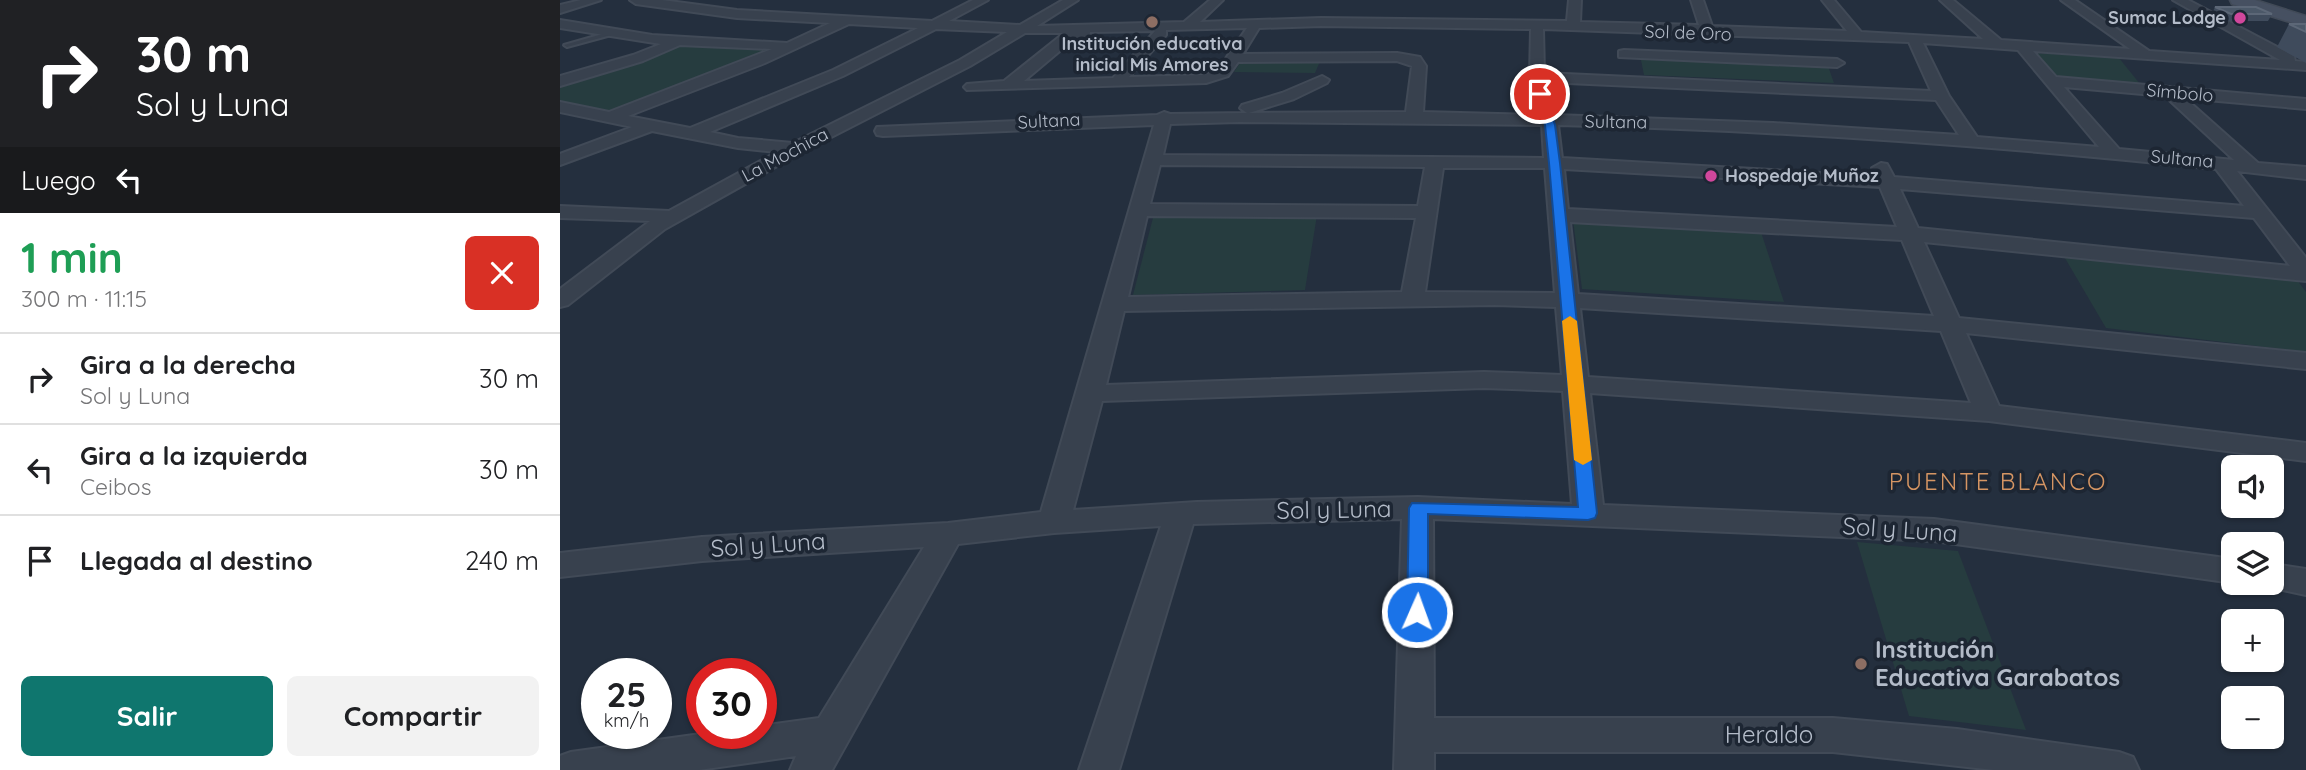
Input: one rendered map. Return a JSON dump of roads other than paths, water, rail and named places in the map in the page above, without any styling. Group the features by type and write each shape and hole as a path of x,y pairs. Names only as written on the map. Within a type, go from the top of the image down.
{"main road":[{"path":"2238,0 2306,22"}],"street":[{"path":"560,9 595,0"},
{"path":"636,0 765,15 1023,29 1188,25 1325,17 1446,17 1996,43 2304,67"},
{"path":"669,5 687,0"},
{"path":"693,133 796,92 982,0"},
{"name":"La Mochica","path":"560,300 672,217 796,148 924,85 1073,0"},
{"path":"1188,25 1217,0"},
{"path":"1573,25 1575,0"},
{"path":"1697,0 1706,28"},
{"path":"1828,0 1857,35"},
{"path":"1946,0 1996,43"},
{"path":"2067,0 2144,53"},
{"path":"2179,0 2304,67"},
{"path":"765,15 796,3"},
{"path":"610,117 789,47 849,20"},
{"path":"560,24 678,40 789,47"},
{"path":"972,87 1206,79 1223,73 1253,29"},
{"name":"Sol de Oro","path":"1008,86 1070,35 1253,29 1623,30 1829,38 2246,66 2304,67"},
{"path":"1536,29 1537,77 1555,163 1588,513"},
{"path":"1623,30 1626,79"},
{"path":"1117,82 1161,32"},
{"path":"1829,38 1848,89"},
{"path":"560,81 638,58 678,40"},
{"path":"1916,43 1941,96 1972,142"},
{"path":"2024,50 2114,153"},
{"path":"1624,54 1837,63"},
{"path":"1234,58 1397,57 1415,60 1419,66 1414,117"},
{"path":"1306,117 1331,58"},
{"path":"2246,66 2298,103 2306,113"},
{"path":"1537,77 1848,89 1941,96"},
{"path":"1201,117 1274,100 1322,80"},
{"name":"Símbolo","path":"2053,82 2298,103"},
{"path":"2171,92 2252,167"},
{"path":"566,111 610,117 738,143 796,148"},
{"path":"1054,522 1092,393 1164,117"},
{"name":"Sultana","path":"883,131 1164,117 1414,117 1709,125 2114,153 2306,173"},
{"path":"1331,161 1341,117"},
{"path":"560,159 652,125"},
{"path":"1153,160 1555,163 1883,174 2260,213"},
{"path":"1412,300 1435,162"},
{"path":"2221,163 2306,273"},
{"path":"1883,174 1989,413"},
{"path":"1139,210 1428,212"},
{"path":"560,212 585,211 672,217"},
{"path":"1560,215 1911,234 2306,273"},
{"path":"1113,305 1151,302 1496,298 1567,300 1950,324 2306,361"},
{"path":"1092,393 1484,380 1577,384 1989,413 2306,452"},
{"path":"1415,752 1418,508"},
{"name":"Sol y Luna","path":"560,565 702,550 948,534 1054,522 1181,514 1418,508 1588,513 1934,530 2221,568"},
{"path":"1099,770 1181,514"},
{"path":"810,770 948,534"},
{"path":"2284,578 2306,582"},
{"path":"571,770 830,734"},
{"name":"Heraldo","path":"1415,752 1833,735 1957,747 2119,770"}],"lane":[{"path":"567,45 613,33"}],"place":[{"name":"Sumac Lodge","path":"2240,18"},
{"name":"Institución educativa inicial Mis Amores","path":"1152,22"},
{"name":"Hospedaje Muñoz","path":"1711,176"},
{"name":"Institución Educativa Garabatos","path":"1861,664"}],"district":[{"name":"PUENTE BLANCO","path":"1998,482"}]}
